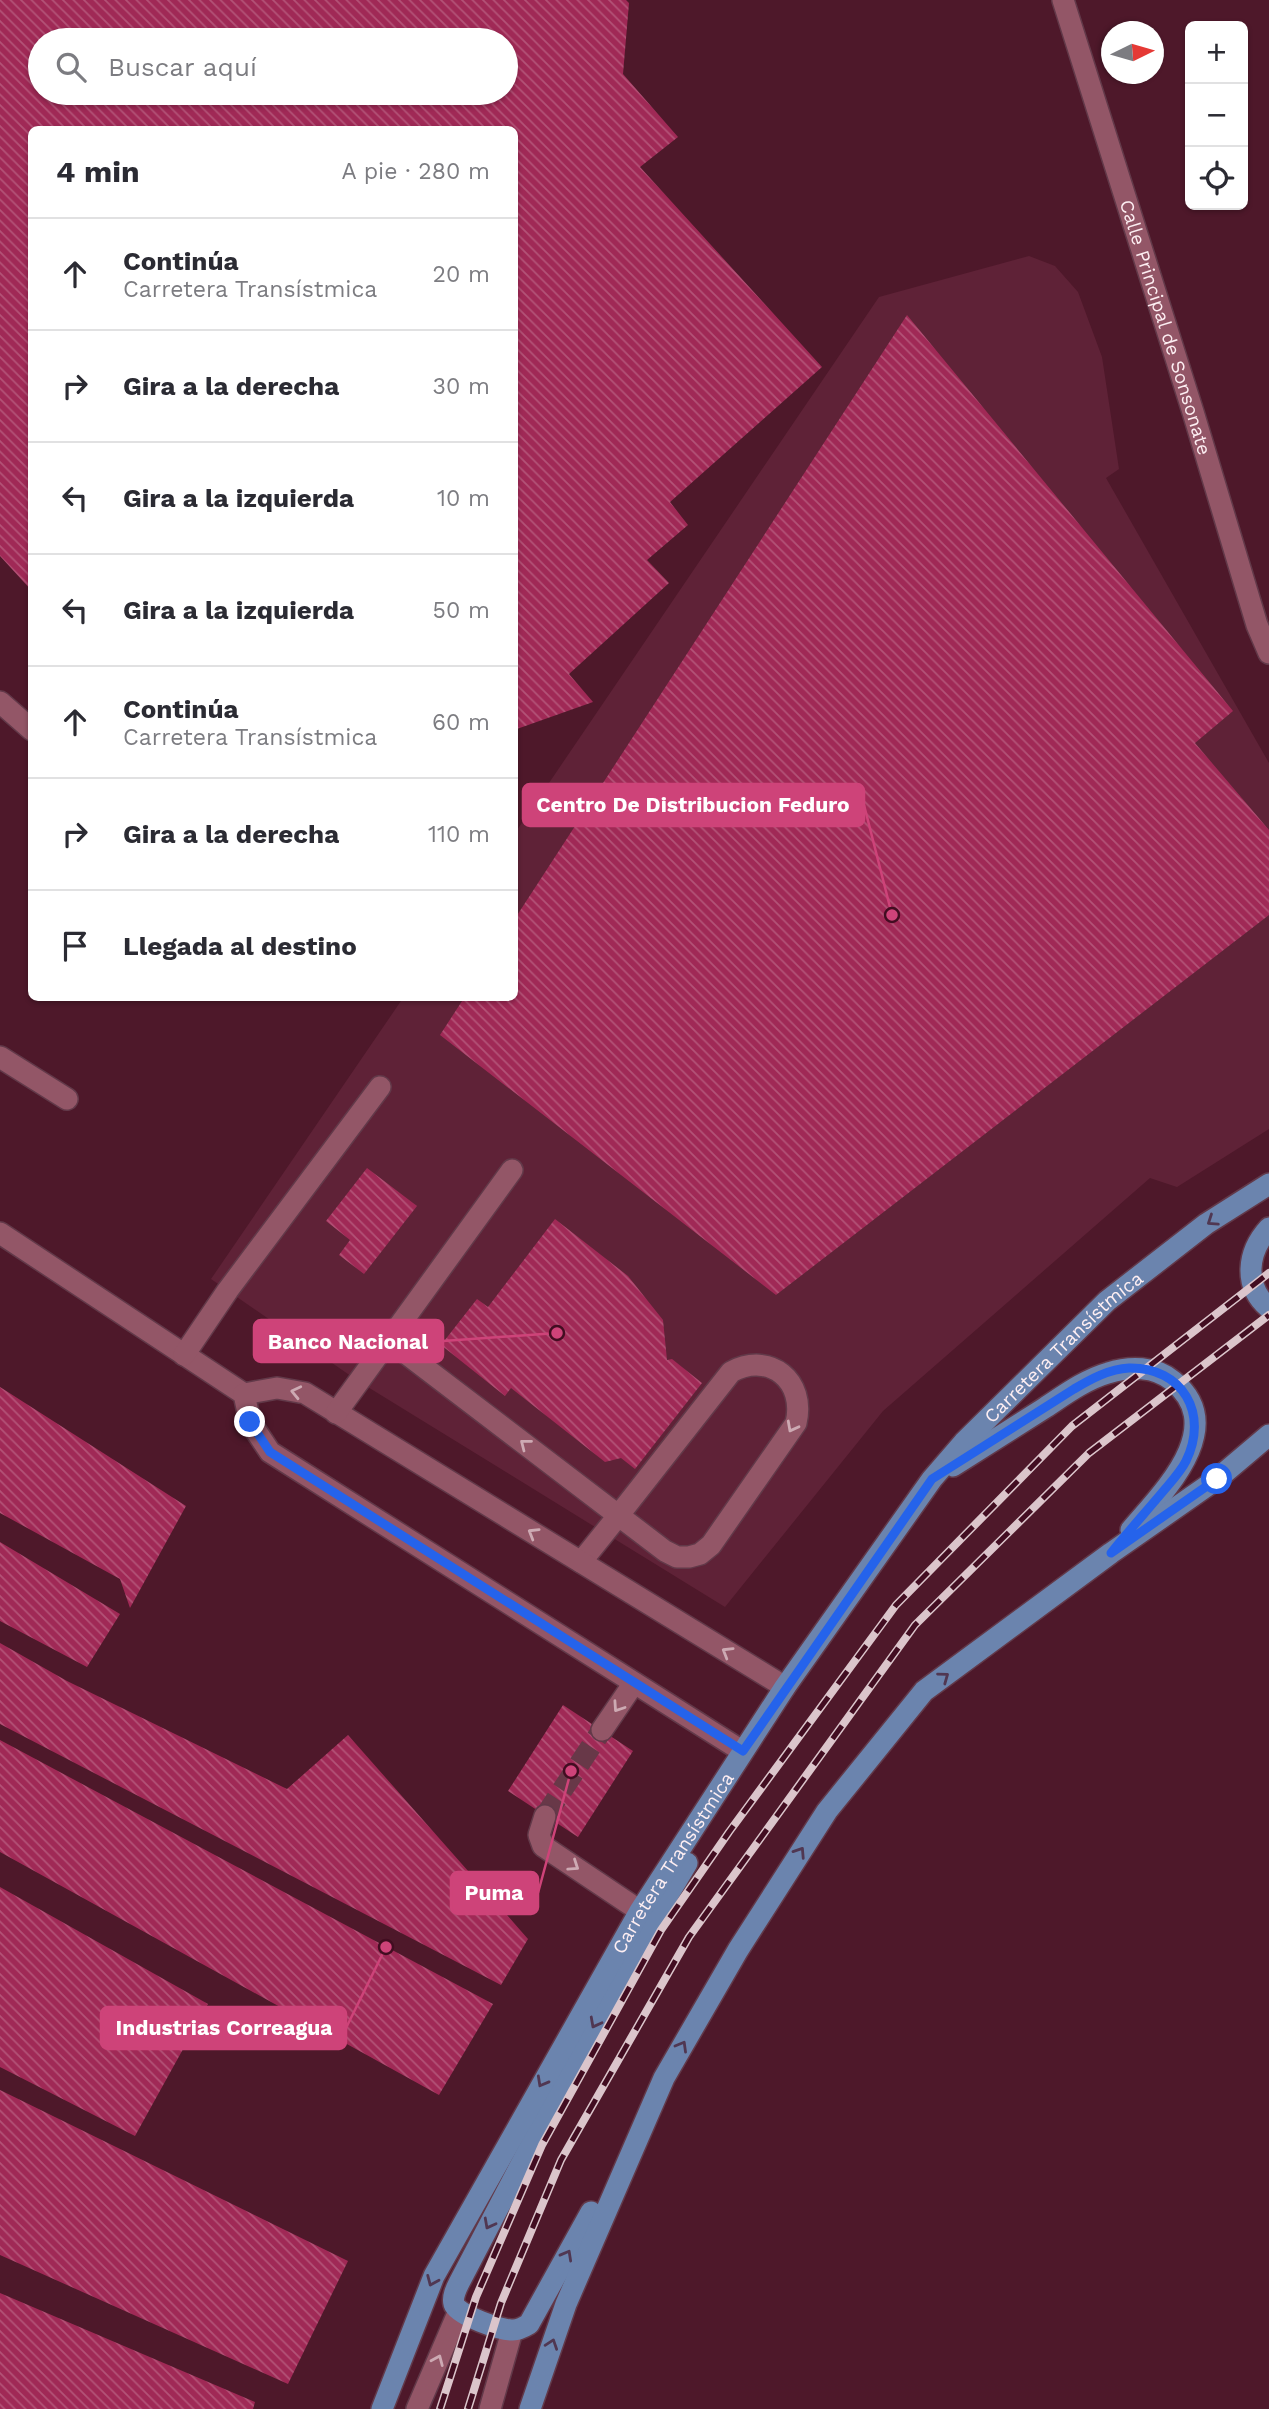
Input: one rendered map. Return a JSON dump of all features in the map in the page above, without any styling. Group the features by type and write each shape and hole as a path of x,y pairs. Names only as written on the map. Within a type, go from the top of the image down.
{"main road":[{"name":"Carretera Transístmica","path":"382,2409 434,2276 640,1910 785,1688 932,1479 964,1442 1107,1301 1206,1224 1269,1184"},
{"path":"1269,1228 1256,1244 1251,1256 1251,1275 1255,1291 1261,1302 1269,1308"},
{"path":"932,1479 1092,1378 1126,1368 1157,1372 1184,1391 1195,1420 1194,1436 1186,1461 1177,1475 1111,1553"},
{"path":"743,1751 746,1763 744,1768 620,1975 459,2283 453,2302 459,2311 512,2331 523,2327 533,2318 664,2078 738,1950 827,1811 924,1691 1111,1553 1217,1479 1269,1435"},
{"path":"530,2409 566,2304 664,2078"}],"street":[{"name":"Calle Principal de Sonsonate","path":"1063,0 1257,625 1269,653"},
{"path":"0,702 28,726"},
{"path":"0,1057 67,1099"},
{"path":"184,1355 228,1290 380,1087"},
{"path":"336,1413 387,1339 512,1170"},
{"path":"0,1233 244,1394 277,1388 305,1393 785,1688"},
{"path":"387,1339 618,1516 664,1551 677,1557 700,1555 711,1545 796,1423 799,1401 790,1382 776,1369 760,1364 749,1364 731,1371 618,1516 581,1562"},
{"path":"244,1394 250,1422 270,1452 743,1751"},
{"path":"602,1731 634,1683"},
{"path":"545,1816 540,1835 544,1846 640,1910"},
{"path":"417,2409 459,2311"},
{"path":"490,2409 512,2331"}],"shaded area":[{"path":"1029,256 1055,266 1078,292 1102,357 1119,469 1106,478 1269,763 1269,1129 1177,1187 1150,1178 883,1411 725,1607 358,1381 211,1279 401,1001 518,1001 518,829 879,297"}],"building":[{"path":"0,0 626,0 629,3 623,74 678,137 640,167 822,367 670,502 688,525 647,560 669,583 569,674 593,702 518,729 518,126 28,126 28,587 0,556"},
{"path":"907,315 1233,711 1195,743 1269,830 1269,915 776,1295 440,1035 462,1001 518,1001 518,914"},
{"path":"367,1168 417,1206 364,1274 339,1255 350,1240 326,1221"},
{"path":"555,1219 628,1276 663,1320 667,1360 672,1359 702,1383 635,1469 621,1458 605,1462 511,1388 505,1396 441,1345 477,1299 488,1307"},
{"path":"0,1387 186,1506 130,1608 120,1579 0,1513"},
{"path":"0,1542 120,1614 87,1667 0,1621"},
{"path":"0,1643 67,1681 287,1789 348,1735 528,1939 501,1985 0,1724"},
{"path":"563,1705 633,1751 578,1837 508,1791"},
{"path":"0,1740 493,2004 439,2095 0,1852"},
{"path":"0,1887 208,2004 135,2136 0,2067"},
{"path":"0,2090 348,2261 288,2384 0,2255"},
{"path":"0,2293 255,2402 253,2409 0,2409"}],"tunnel":[{"path":"545,1816 602,1730"}],"railway":[{"path":"440,2409 476,2297 542,2145 661,1930 729,1832 896,1605 1072,1426 1269,1273"},
{"path":"468,2409 501,2303 561,2160 689,1937 915,1625 1089,1453 1269,1315"}],"place":[{"name":"Centro De Distribucion Feduro","path":"892,915"},
{"name":"Banco Nacional","path":"557,1333"},
{"name":"Puma","path":"571,1771"},
{"name":"Industrias Correagua","path":"386,1947"}],"route":[{"path":"250,1422 270,1452 743,1751 932,1479 1092,1378 1126,1368 1143,1368 1157,1372 1184,1391 1195,1420 1194,1436 1186,1461 1111,1553 1217,1479"}]}
